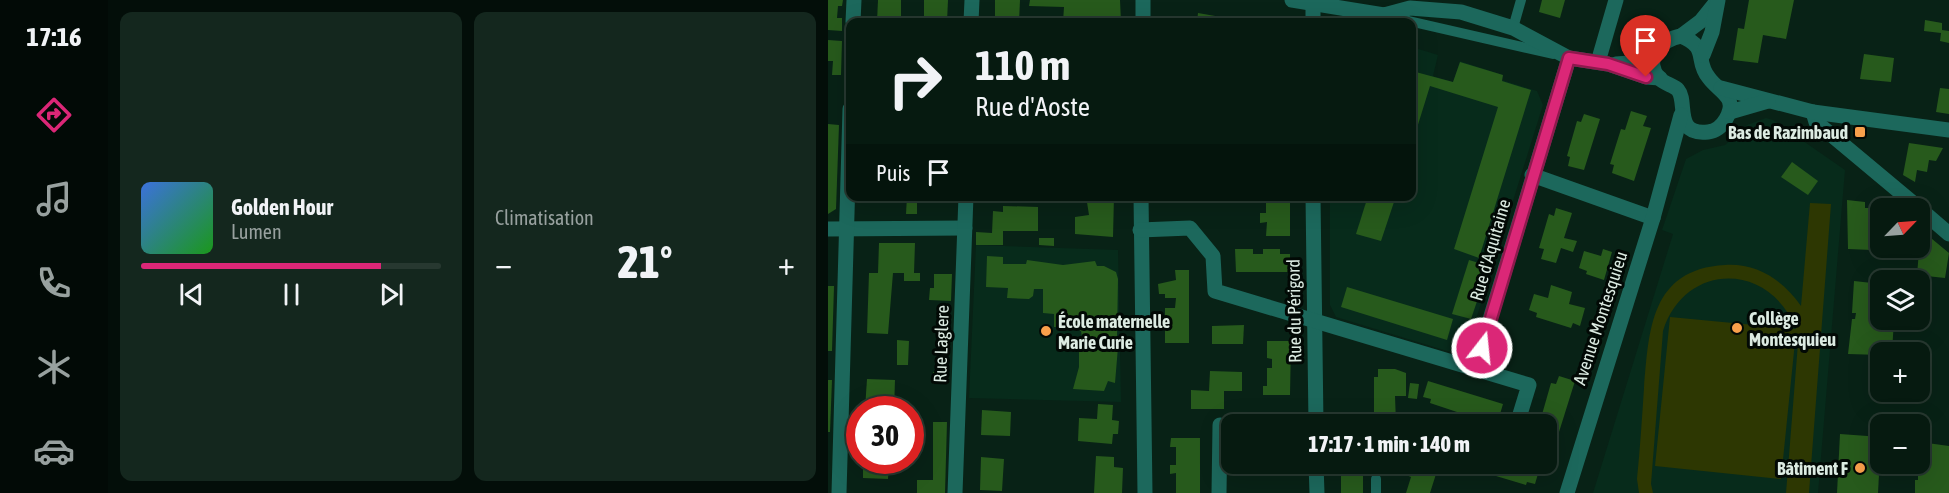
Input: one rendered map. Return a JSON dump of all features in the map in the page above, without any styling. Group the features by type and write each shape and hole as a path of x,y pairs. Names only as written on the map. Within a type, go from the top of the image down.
{"street":[{"path":"853,18 854,0"},
{"path":"971,18 972,0"},
{"path":"1143,0 1143,18"},
{"path":"1292,0 1384,15 1412,4 1461,12 1513,28 1569,58 1603,63 1646,77 1660,78"},
{"path":"1603,63 1616,0"},
{"path":"1603,63 1643,62 1655,53 1668,38 1681,36 1701,21 1718,0"},
{"path":"1718,0 1713,32 1703,54 1703,66 1709,79 1721,87 1813,112 1949,130"},
{"path":"1313,2 1313,18"},
{"path":"1681,36 1694,42 1703,54"},
{"path":"1655,53 1654,69 1660,78 1678,90 1682,99 1681,115 1695,130 1709,132 1721,127 1730,112 1729,100 1721,87"},
{"name":"Rue d'Aquitaine","path":"1475,369 1569,58"},
{"path":"1730,112 1769,101"},
{"path":"1813,112 1816,122 1907,198"},
{"name":"Avenue Montesquieu","path":"1567,493 1653,218 1681,115"},
{"name":"Avenue Montesquieu","path":"1671,155 1695,130"},
{"path":"1532,176 1653,218"},
{"path":"839,493 848,201"},
{"name":"Rue Laglere","path":"955,493 966,201"},
{"path":"1141,201 1145,493"},
{"name":"Rue du Périgord","path":"1313,201 1316,414"},
{"path":"1930,218 1949,234"},
{"path":"828,229 964,228"},
{"path":"1140,230 1190,228 1213,256 1215,291 1529,386 1520,414"},
{"path":"1219,493 1220,425"},
{"path":"1316,474 1317,493"}],"lane":[{"path":"1513,28 1521,0"},
{"path":"1384,15 1397,18"},
{"path":"1416,22 1569,58"},
{"path":"1377,479 1377,493"}],"shaded area":[{"path":"1416,48 1438,55 1433,76 1453,82 1460,61 1503,75 1502,80 1537,91 1543,105 1467,348 1457,354 1336,317 1330,305 1330,201 1416,201"},
{"name":"Collège Montesquieu","path":"1766,118 1773,120 1845,170 1818,493 1593,493 1673,234 1662,230 1686,159 1703,150 1725,145 1747,125"},
{"path":"1810,203 1831,204 1809,493 1786,493 1798,343 1796,332 1781,479 1655,466 1670,317 1796,329 1783,307 1767,291 1748,282 1728,279 1708,282 1689,292 1674,308 1663,331 1651,484 1653,493 1639,493 1637,479 1648,345 1658,307 1668,291 1681,278 1700,269 1725,265 1748,267 1768,275 1786,288 1801,306"},
{"name":"École maternelle Marie Curie","path":"976,245 1118,250 1121,402 969,398"}],"building":[{"path":"828,0 843,0 842,6 838,6 837,18 842,18 842,31 828,30"},
{"path":"878,0 901,0 901,18 877,18"},
{"path":"924,0 948,0 947,18 924,18"},
{"path":"995,0 1020,0 1019,18 995,18"},
{"path":"1030,0 1120,0 1121,18 1063,18 1064,7 1029,6"},
{"path":"1542,0 1565,0 1560,18 1539,12"},
{"path":"1749,0 1794,0 1786,39 1763,35 1758,63 1733,60 1738,28 1744,29"},
{"path":"1198,13 1227,18 1197,18"},
{"path":"1925,20 1942,23 1942,30 1949,31 1949,43 1940,41 1941,33 1924,31"},
{"path":"828,40 842,41 841,75 832,75 833,61 828,61"},
{"path":"1864,54 1894,58 1891,82 1860,79"},
{"path":"1460,62 1503,75 1502,81 1531,90 1479,258 1454,249 1498,107 1430,86 1416,131 1416,72 1453,82"},
{"path":"1940,88 1949,89 1949,114 1936,112"},
{"path":"1631,111 1647,116 1643,126 1651,128 1634,181 1612,173 1614,165 1610,164 1621,129 1625,130"},
{"path":"1584,114 1600,119 1584,170 1568,166 1570,157 1567,156 1577,121 1581,122"},
{"path":"828,124 839,125 836,209 828,214"},
{"path":"1909,143 1943,148 1936,161 1929,160 1927,172 1917,170 1915,182 1903,175"},
{"path":"1792,162 1818,181 1808,195 1781,177"},
{"path":"1847,200 1865,202 1865,208 1870,208 1870,250 1848,249"},
{"path":"907,201 917,201 917,214 906,214"},
{"path":"1087,201 1114,201 1113,237 1075,234 1075,217 1089,215"},
{"path":"1266,201 1290,201 1290,236 1266,236 1267,222 1260,223 1260,213 1266,213"},
{"path":"1366,201 1394,201 1381,241 1356,234"},
{"path":"1003,206 1038,207 1038,231 1003,231 1003,245 976,245 976,232 992,233 993,211 1003,212"},
{"path":"1556,208 1572,213 1564,238 1577,241 1573,252 1561,248 1556,263 1541,259 1544,249 1539,248 1549,214 1554,216"},
{"path":"1930,237 1949,253 1945,278 1930,276 1930,270 1917,270 1918,258 1930,258"},
{"path":"1039,238 1054,238 1054,246 1039,245"},
{"path":"879,243 915,243 914,273 920,273 920,281 904,281 904,273 893,273 888,334 867,333 869,273 878,273"},
{"path":"1235,249 1253,249 1253,254 1263,254 1263,249 1280,249 1280,254 1290,254 1290,272 1236,272"},
{"path":"1603,249 1612,252 1604,280 1586,274 1587,271 1579,268 1584,251 1601,256"},
{"path":"987,256 1003,257 1003,264 1026,264 1027,260 1063,265 1095,261 1097,266 1104,266 1116,272 1118,279 1117,338 1111,338 1112,347 1118,347 1115,383 1108,381 1104,391 1073,389 1079,367 1079,344 1083,343 1081,331 1075,328 1054,327 1054,314 1043,313 1043,289 1034,289 1033,296 1029,299 1007,298 1008,288 986,287"},
{"path":"1469,260 1489,266 1471,319 1452,314"},
{"path":"1175,270 1189,270 1189,343 1165,343 1165,308 1175,308 1176,298 1165,298 1165,294 1159,294 1158,284 1176,280"},
{"path":"934,274 952,274 951,301 929,300 930,288 934,288"},
{"path":"1854,281 1870,283 1870,330 1893,330 1893,342 1870,342 1870,355 1848,354 1852,319 1855,319 1856,313 1852,313"},
{"path":"1551,285 1572,292 1569,304 1585,308 1580,326 1573,323 1571,328 1536,317 1537,313 1529,310 1534,294 1548,298"},
{"path":"828,286 834,286 832,351 828,351"},
{"path":"1347,287 1453,319 1447,340 1341,307"},
{"path":"1244,325 1243,344 1212,344 1212,326"},
{"path":"897,340 909,341 908,365 897,365"},
{"path":"1267,341 1291,341 1290,395 1263,395 1263,386 1267,386 1267,368 1272,368 1272,359 1267,358"},
{"path":"1378,369 1395,369 1406,373 1406,396 1395,396 1396,414 1374,414 1374,377 1378,377"},
{"path":"1210,371 1242,372 1242,391 1224,391 1224,409 1191,409 1191,390 1209,391"},
{"path":"933,372 949,373 948,384 933,384"},
{"path":"1559,376 1575,381 1559,432 1557,432 1557,414 1542,414 1551,383 1556,384"},
{"path":"867,379 895,380 894,396 866,396"},
{"path":"828,380 832,380 830,432 828,432"},
{"path":"1428,381 1503,404 1500,414 1463,414 1430,403 1431,399 1423,397"},
{"path":"1410,383 1419,384 1417,399 1408,398"},
{"path":"1098,404 1113,405 1112,420 1119,421 1118,434 1113,434 1112,444 1078,441 1079,418 1097,419"},
{"path":"982,410 1011,412 1010,436 981,435"},
{"path":"933,422 947,422 945,493 917,493 917,480 933,480"},
{"name":"Bâtiment F","path":"1840,434 1870,436 1870,474 1879,474 1878,493 1837,493"},
{"path":"1171,438 1200,438 1200,493 1176,493 1176,473 1170,474 1170,465 1176,465 1176,447 1170,447"},
{"path":"1930,443 1949,446 1949,493 1915,493 1915,480 1918,480 1918,474 1930,474"},
{"path":"1096,456 1114,457 1114,467 1123,468 1122,493 1094,493"},
{"path":"981,457 1004,459 1002,491 980,490"},
{"path":"863,474 888,474 888,479 863,478"},
{"path":"1341,474 1363,474 1363,493 1341,493"},
{"path":"1436,474 1430,493 1406,493 1411,477 1406,475"},
{"path":"1489,474 1538,474 1535,484 1527,482 1526,485"}],"place":[{"name":"Bas de Razimbaud","path":"1860,132"},
{"name":"Collège Montesquieu","path":"1737,328"},
{"name":"École maternelle Marie Curie","path":"1046,331"},
{"name":"Bâtiment F","path":"1860,468"}],"route":[{"path":"1482,348 1569,58 1608,64 1646,77"}]}
